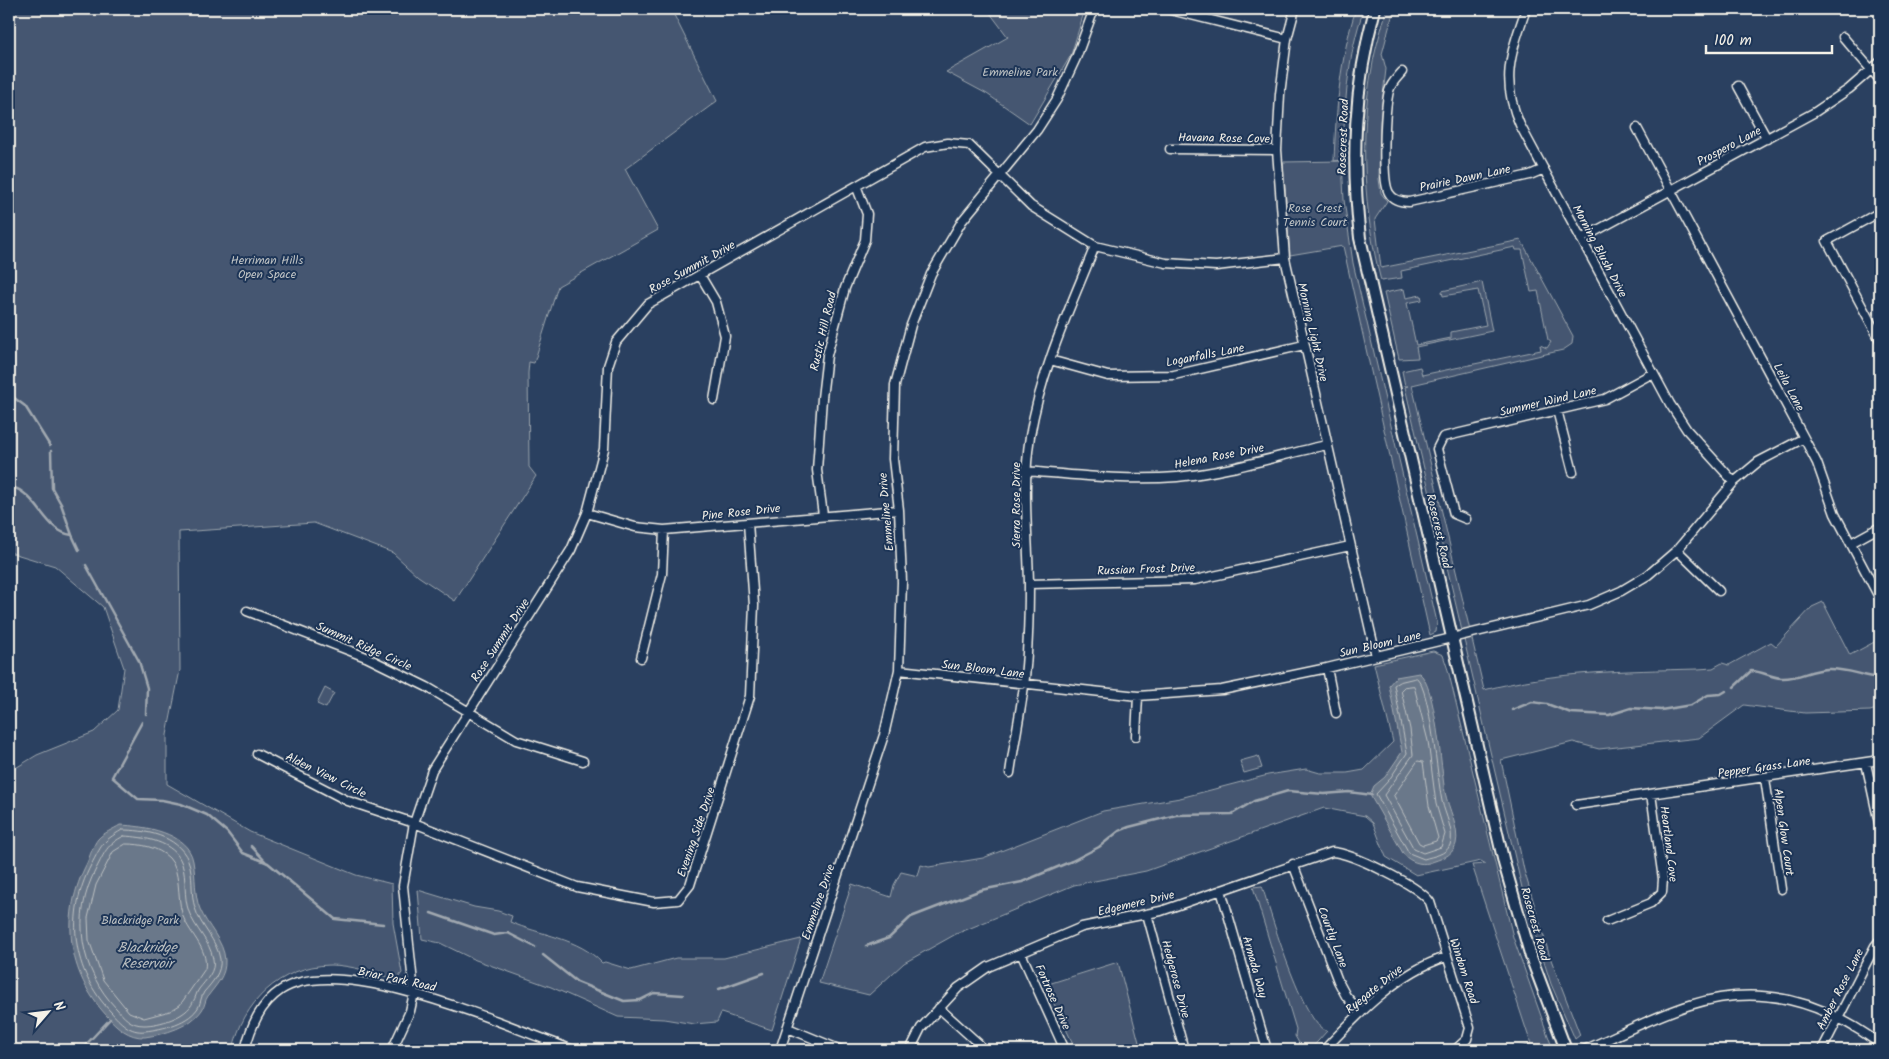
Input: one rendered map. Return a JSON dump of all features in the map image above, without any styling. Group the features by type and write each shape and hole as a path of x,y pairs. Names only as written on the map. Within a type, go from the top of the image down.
{"main road":[{"name":"Rosecrest Road","path":"1375,9 1365,46 1354,127 1354,191 1360,238 1452,638 1521,926 1543,993 1566,1050"}],"street":[{"name":"Emmeline Drive","path":"780,1050 884,735 899,670 902,582 899,510 893,459 894,385 911,325 935,267 962,221 1037,130 1057,99 1076,58 1094,9"},
{"path":"1167,9 1287,39"},
{"name":"Morning Light Drive","path":"1295,9 1287,39 1280,94 1277,150 1285,258 1326,445 1376,656"},
{"name":"Morning Blush Drive","path":"1526,9 1509,64 1509,91 1520,125 1652,373 1682,424 1734,482"},
{"path":"1842,37 1880,80"},
{"name":"Prospero Lane","path":"1581,239 1827,105 1880,62"},
{"name":"Prairie Dawn Lane","path":"1402,72 1392,84 1388,102 1386,182 1391,196 1402,202 1410,202 1530,176 1544,169"},
{"path":"1738,86 1767,139"},
{"name":"Leila Lane","path":"1637,128 1804,438 1816,463 1835,514 1880,599"},
{"name":"Rose Summit Drive","path":"392,1050 410,1010 414,993 403,886 414,823 432,770 570,550 586,513 604,449 608,366 616,342 648,304 857,188 926,147 948,142 969,145 1031,206 1095,246 1166,263 1216,266 1285,258"},
{"name":"Havana Rose Cove","path":"1170,149 1277,150"},
{"name":"Rustic Hill Road","path":"823,515 817,470 827,355 844,288 865,240 867,214 857,188"},
{"path":"1880,212 1827,241 1880,340"},
{"name":"Sierra Rose Drive","path":"1010,772 1024,685 1029,584 1025,527 1025,472 1036,402 1050,360 1095,246"},
{"path":"700,275 716,302 725,336 714,400"},
{"name":"Loganfalls Lane","path":"1050,360 1108,376 1174,374 1304,345"},
{"name":"Summer Wind Lane","path":"1466,519 1454,514 1437,449 1443,438 1605,399 1652,373"},
{"path":"1557,410 1573,472"},
{"name":"Sun Bloom Lane","path":"899,670 1138,696 1222,690 1327,668 1589,605 1621,591 1648,575 1677,550 1734,482 1758,462 1804,438"},
{"name":"Helena Rose Drive","path":"1025,472 1125,478 1166,478 1210,472 1326,445"},
{"name":"Pine Rose Drive","path":"586,513 635,527 664,530 899,510"},
{"name":"Evening Side Drive","path":"414,823 577,887 654,902 678,900 690,885 750,696 754,605 748,523"},
{"path":"1851,543 1880,527"},
{"path":"641,658 662,574 664,530"},
{"name":"Russian Frost Drive","path":"1029,584 1195,580 1350,546"},
{"path":"1677,550 1719,591"},
{"name":"Summit Ridge Circle","path":"247,611 366,657 427,687 516,740 583,762"},
{"path":"1327,668 1336,713"},
{"path":"1136,736 1138,696"},
{"name":"Alden View Circle","path":"257,754 348,801 414,823"},
{"name":"Pepper Grass Lane","path":"1576,805 1866,764 1880,760"},
{"path":"1866,764 1879,824"},
{"name":"Alpen Glow Court","path":"1764,778 1781,889"},
{"name":"Heartland Cove","path":"1607,921 1651,903 1662,892 1663,879 1651,794"},
{"name":"Edgemere Drive","path":"910,1050 918,1033 939,1008 972,976 1082,927 1147,914 1327,852 1341,853 1414,887 1425,896"},
{"name":"Courtly Lane","path":"1293,864 1338,981 1361,1013"},
{"name":"Armada Way","path":"1221,890 1267,1050"},
{"name":"Windom Road","path":"1425,896 1432,906 1446,957 1470,1028 1467,1039 1455,1050"},
{"name":"Hedgerose Drive","path":"1147,914 1184,1050"},
{"name":"Amber Rose Lane","path":"1822,1050 1880,940"},
{"name":"Fortrose Drive","path":"1021,953 1065,1050"},
{"name":"Ryegate Drive","path":"1324,1050 1361,1013 1411,973 1428,963 1446,957"},
{"name":"Briar Park Road","path":"245,1050 260,1009 282,990 309,979 342,978 434,998 573,1050"},
{"path":"1584,1050 1689,1005 1717,998 1775,996 1806,1004 1839,1016 1880,1044"},
{"path":"939,1008 979,1044"},
{"path":"788,1028 840,1050"}],"green space":[{"name":"Herriman Hills Open Space","path":"9,9 671,9 717,101 625,169 658,230 558,286 534,363 529,362 529,467 536,476 455,601 418,576 393,553 314,523 179,532 180,670 167,735 167,784 250,832 356,875 392,884 393,923 402,973 398,978 394,979 338,965 312,967 295,972 266,990 254,1003 245,1017 233,1050 9,1050 9,772 37,755 94,732 118,710 124,668 103,607 55,566 9,552"},
{"name":"Emmeline Park","path":"987,9 1085,9 1071,55 1030,124 987,94 946,72 1008,37"},
{"path":"1356,9 1364,9 1350,64 1344,122 1343,160 1334,161 1340,84 1346,46"},
{"path":"1387,9 1394,9 1382,54 1386,69 1380,121 1379,179 1381,193 1387,201 1375,219 1381,268 1521,240 1573,336 1572,344 1563,350 1412,385 1484,690 1538,679 1590,673 1713,668 1722,663 1729,665 1771,642 1776,646 1812,607 1823,602 1850,655 1880,639 1880,708 1870,711 1805,713 1744,705 1699,738 1599,749 1573,742 1501,760 1524,870 1550,957 1580,1035 1575,1039 1551,984 1526,905 1405,387 1408,386 1405,386 1402,371 1420,367 1422,375 1541,350 1540,345 1547,348 1551,342 1548,340 1538,291 1531,292 1522,250 1516,250 1515,247 1401,271 1402,278 1381,281 1367,203 1365,148 1368,94 1372,68"},
{"name":"Rose Crest Tennis Court","path":"1342,161 1344,200 1353,263 1437,622 1436,632 1430,635 1343,246 1290,255 1283,162"},
{"path":"1482,282 1492,331 1416,347 1418,358 1399,359 1384,293 1404,289 1406,298 1421,295 1422,300 1407,303 1416,345 1451,338 1451,332 1486,325 1478,290 1443,296 1442,291"},
{"path":"1433,651 1443,655 1448,670 1513,937 1552,1047 1550,1050 1510,1050 1531,1044 1472,865 1486,864 1481,861 1416,875 1386,857 1373,823 1365,816 1324,808 1146,871 1074,885 956,934 904,963 869,995 819,983 852,884 891,897 894,885 901,872 918,876 921,865 929,867 983,858 1103,811 1180,798 1268,775 1306,769 1320,773 1347,773 1364,770 1393,742 1374,664"},
{"path":"325,688 334,693 326,708 317,704"},
{"path":"1258,756 1262,768 1244,773 1240,761"},
{"path":"1262,886 1288,966 1298,990 1308,1010 1318,1024 1327,1031 1310,1050 1303,1050 1295,1036 1296,1029 1253,887"},
{"path":"418,890 512,916 510,922 571,942 593,955 602,963 605,962 631,970 676,958 724,958 801,939 772,1030 721,1013 717,1022 694,1024 664,1019 618,1017 551,987 473,959 440,943 422,939"},
{"path":"1118,962 1141,1050 1076,1050 1045,985"}],"water":[{"path":"1419,673 1425,680 1434,710 1445,792 1457,838 1456,844 1449,855 1426,864 1416,862 1404,855 1370,795 1374,786 1385,777 1402,752 1389,685 1396,677"},
{"name":"Blackridge Reservoir","path":"120,825 163,832 183,843 193,861 198,904 222,946 225,960 222,976 197,1016 176,1029 145,1037 129,1034 119,1028 107,1016 83,981 72,943 73,903 78,883 96,841"}],"waterway":[{"path":"9,394 25,406 50,446"},
{"path":"51,451 52,488 61,504 72,535"},
{"path":"9,486 28,496 55,527 62,532 72,535 79,550"},
{"path":"86,565 139,661 147,688 146,714"},
{"path":"1734,687 1751,671 1787,678 1834,669 1880,678"},
{"path":"1512,710 1532,702 1547,704 1571,713 1609,715 1631,708 1661,710 1691,705 1708,695 1721,694 1726,691"},
{"path":"142,722 112,777 138,799 162,800 181,804 207,815 227,832 243,853 268,863 335,919 383,924"},
{"path":"866,946 889,938 911,917 981,890 1022,882 1072,861 1099,847 1119,831 1129,827 1176,815 1232,814 1254,801 1288,791 1324,794 1349,792 1372,795"},
{"path":"251,846 267,863"},
{"path":"431,913 494,935 508,933 535,947"},
{"path":"543,955 577,982 624,1001 640,1000 654,993 683,995"},
{"path":"719,989 764,973"},
{"path":"81,1050 110,1019"}],"park label":[{"name":"Blackridge Park","path":"140,920"}]}
